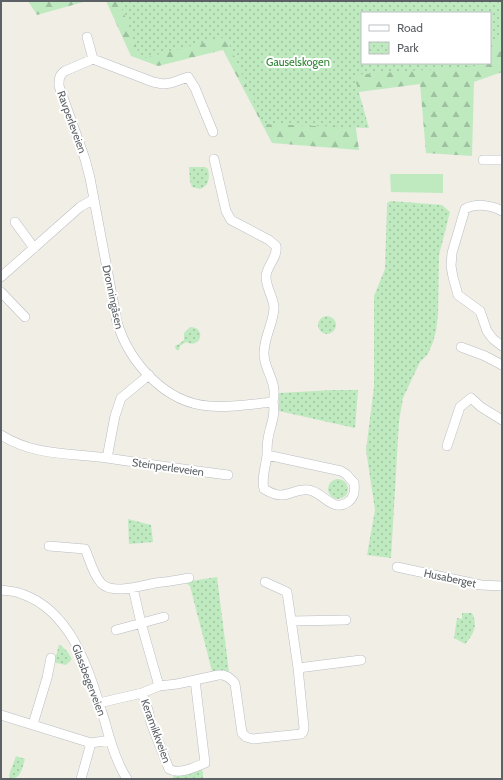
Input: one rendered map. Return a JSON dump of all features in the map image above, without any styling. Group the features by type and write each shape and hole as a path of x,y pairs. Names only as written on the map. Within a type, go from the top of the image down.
{"street":[{"path":"87,37 93,59 163,84 188,78 193,84 213,132"},
{"name":"Ravperleveien","path":"86,159 59,86 59,80 61,74 65,71 93,59"},
{"name":"Dronningåsen","path":"86,159 100,228 112,300 120,331 125,343 135,358 156,383 178,398 208,406 236,406 272,402"},
{"path":"214,159 226,211 231,220 269,240 276,246 277,252 268,268 266,278 274,306 264,349 265,361 273,382 274,393 272,402 274,413 268,438 267,455 262,483 264,489 277,495 297,491 312,491 332,504 338,506 348,502 354,495 354,483 341,471 267,455"},
{"path":"484,160 502,160"},
{"path":"1,277 80,207 94,198"},
{"path":"502,211 488,206 476,205 465,209 452,254 451,266 458,294 480,311 487,331 493,339 502,346"},
{"path":"15,222 34,248"},
{"path":"1,292 25,316"},
{"path":"461,347 502,365"},
{"path":"107,458 115,416 121,398 149,375"},
{"path":"447,446 460,407 471,398 481,407 502,420"},
{"name":"Steinperleveien","path":"1,435 19,445 36,450 107,458 228,475"},
{"path":"49,546 84,549 96,576 102,584 115,589 133,588 189,578"},
{"name":"Husaberget","path":"398,567 481,585 502,586"},
{"name":"Keramikkveien","path":"99,703 142,693 159,686 223,675 236,684 242,734 253,739 301,734 304,728 298,668 287,592 264,582"},
{"path":"133,588 141,623 159,686"},
{"name":"Glassbegerveien","path":"1,590 27,596 50,610 60,620 79,649 99,703 110,740 127,779"},
{"path":"116,630 164,617"},
{"path":"292,621 346,620"},
{"path":"33,724 47,678 51,658"},
{"path":"298,668 361,660"},
{"name":"Keramikkveien","path":"142,693 151,723 169,769 173,771 186,769 204,763 195,680"},
{"path":"1,715 91,743 110,740"},
{"path":"81,779 91,743"}],"green space":[{"path":"28,1 87,1 37,15"},
{"name":"Gauselskogen","path":"106,1 502,1 502,72 474,82 472,156 426,153 420,84 351,93 359,150 272,143 223,50 158,66 131,56"},
{"name":"Gauselskogen","path":"119,1 502,1 502,41 493,39 491,42 491,12 361,12 361,64 478,64 477,66 354,75 369,128 263,124 226,37 141,59"},
{"path":"189,167 205,167 208,169 209,178 207,184 203,188 200,189 192,187"},
{"path":"390,174 443,174 443,193 391,192"},
{"path":"391,201 442,205 450,212 439,255 438,314 436,331 428,354 420,362 403,398 399,421 391,558 367,555 375,510 366,450 374,387 374,296 385,269 387,203"},
{"path":"327,316 333,319 336,325 333,331 327,334 321,331 318,325 321,319"},
{"path":"190,327 199,330 200,338 195,343 191,344 186,342 180,346 179,350 176,350 175,346 184,340 184,333"},
{"path":"358,390 355,428 279,411 279,393"},
{"path":"338,479 345,482 348,489 345,496 338,499 331,496 328,489 331,482"},
{"path":"128,519 151,525 153,542 129,544"},
{"path":"217,577 229,672 224,670 212,671 190,586 185,582"},
{"path":"462,613 472,613 475,622 473,633 465,644 454,638 457,618 462,619"},
{"path":"59,644 67,651 72,659 66,665 52,662 57,653"},
{"path":"16,756 25,759 19,775 14,778 10,778 9,775"},
{"path":"199,768 203,772 203,779 172,779 175,774"}]}
